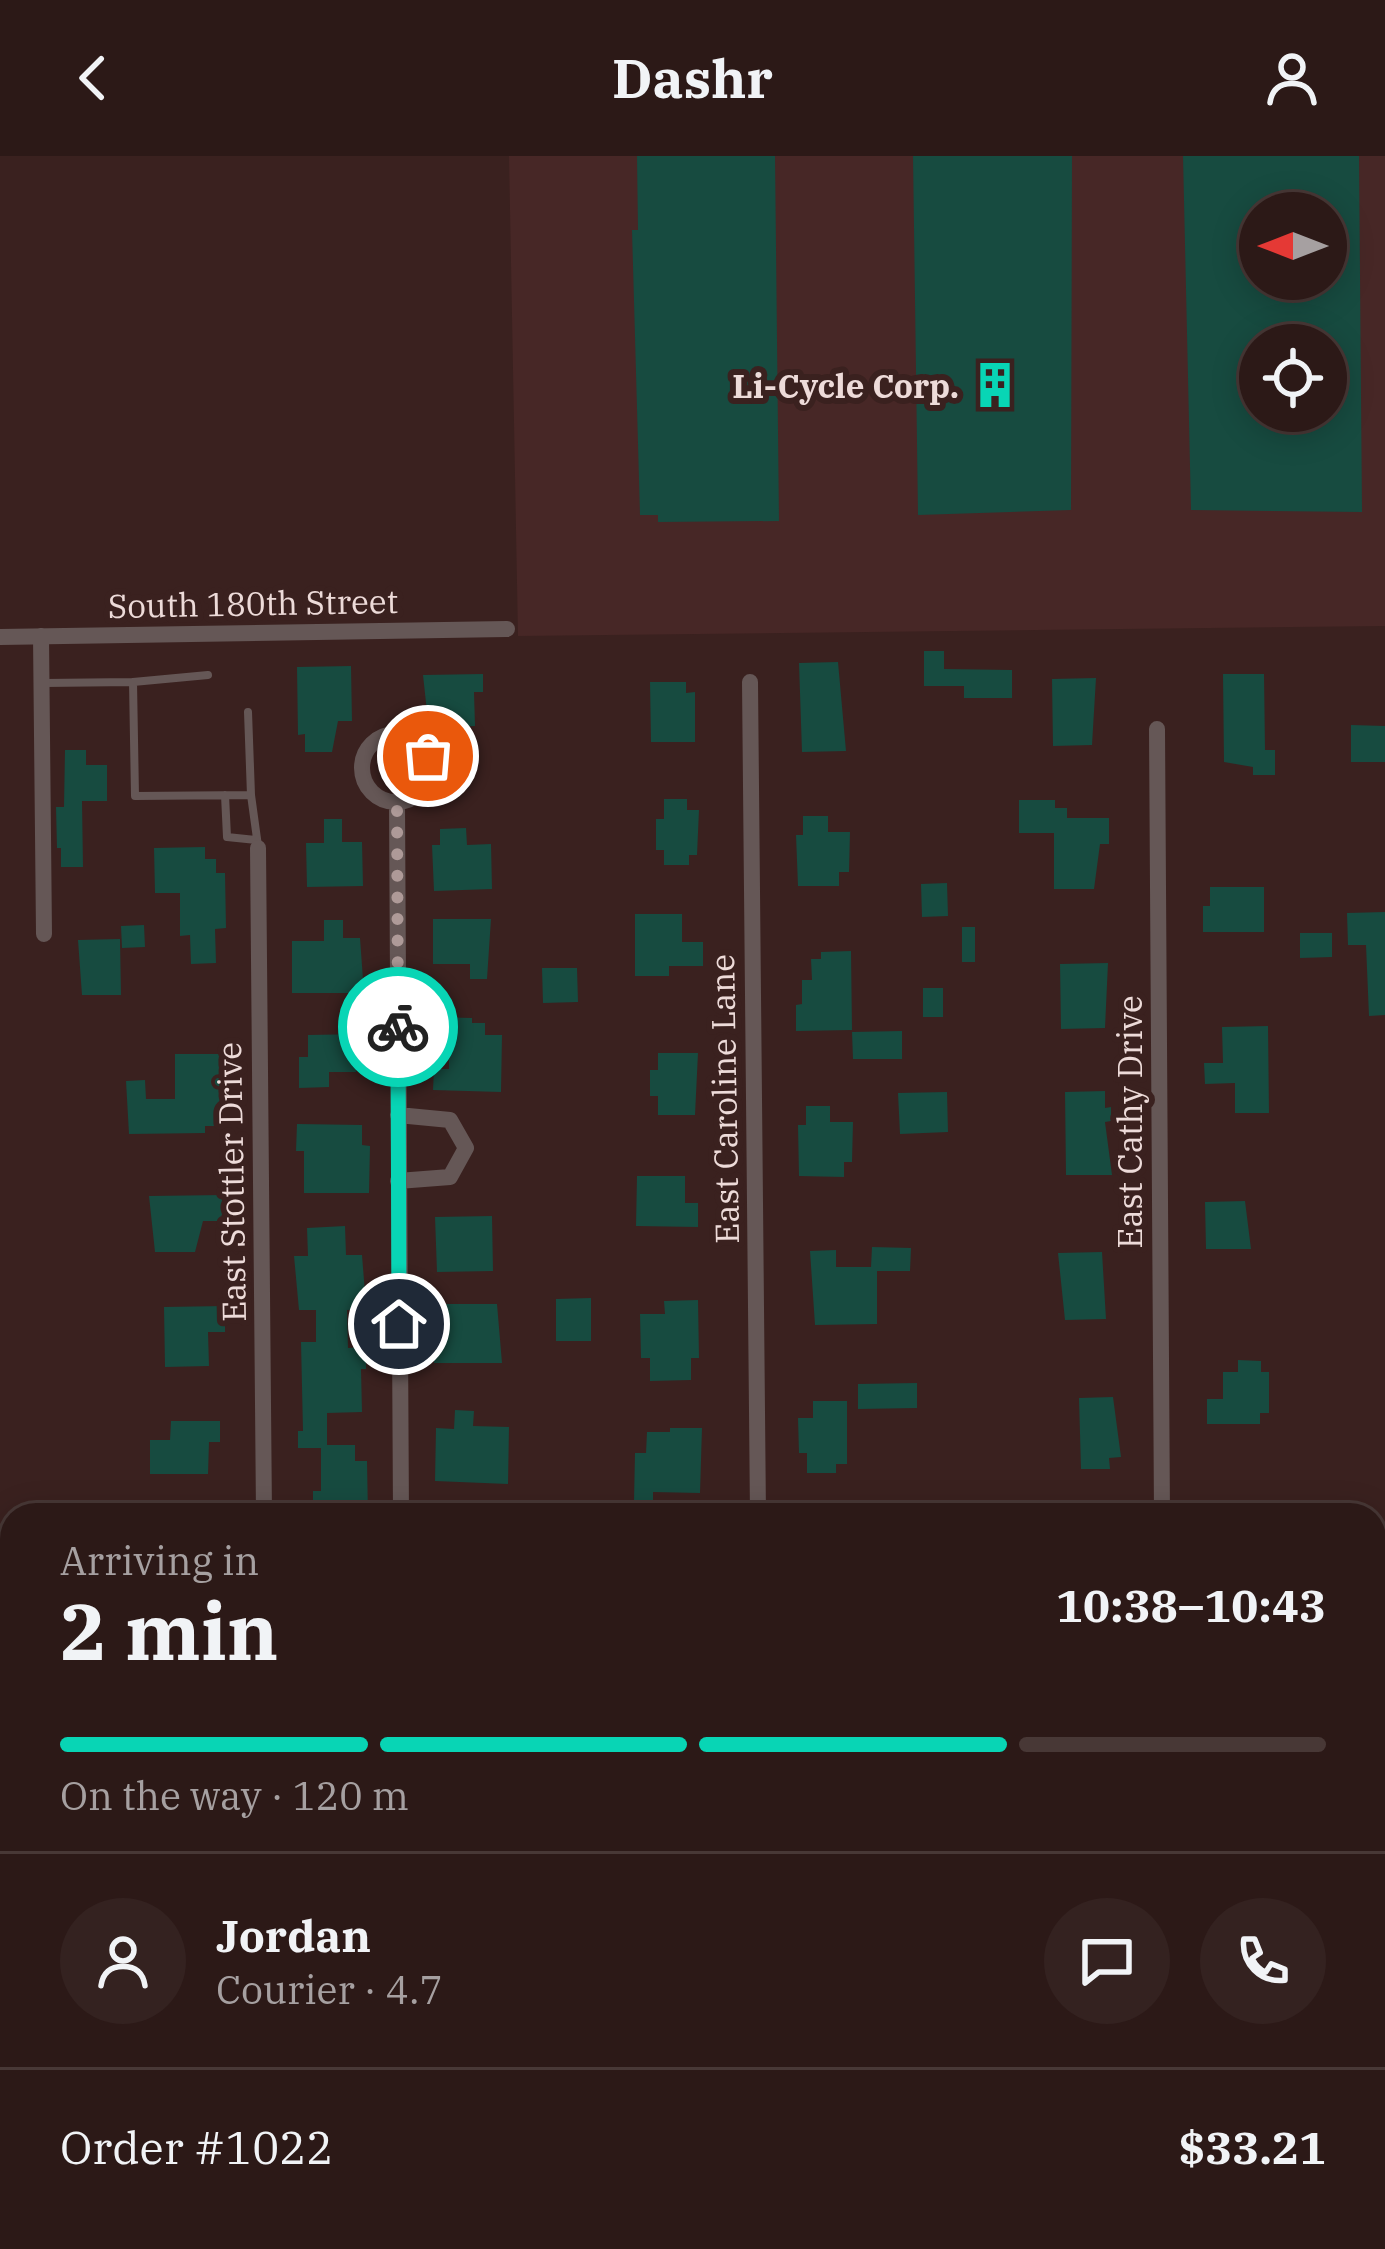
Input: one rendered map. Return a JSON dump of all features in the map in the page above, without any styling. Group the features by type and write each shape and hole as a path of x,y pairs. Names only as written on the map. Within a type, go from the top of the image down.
{"street":[{"name":"South 180th Street","path":"0,637 507,629"},
{"path":"41,637 44,934"},
{"name":"East Caroline Lane","path":"750,682 758,1503"},
{"name":"East Cathy Drive","path":"1157,729 1162,1503"},
{"path":"394,734 415,740 430,767 423,789 397,802 372,792 363,772 374,742 394,734"},
{"path":"397,802 401,1503"},
{"name":"East Stottler Drive","path":"258,844 264,1503"},
{"path":"398,1115 450,1120 466,1148 450,1177 398,1181"}],"lane":[{"path":"41,683 208,675"},
{"path":"133,682 135,796 251,795"},
{"path":"225,795 227,836 258,844 248,712"}],"shaded area":[{"path":"509,156 1385,156 1385,626 518,636"}],"building":[{"path":"637,156 775,156 779,521 658,522 658,515 640,515 632,230 638,230"},
{"name":"Li-Cycle Corp.","path":"913,156 1072,156 1071,510 918,515"},
{"path":"1183,156 1359,156 1362,512 1191,510"},
{"path":"924,651 944,651 944,669 1012,670 1012,698 964,698 964,686 924,686"},
{"path":"838,662 846,751 802,752 799,663"},
{"path":"351,666 352,721 338,721 332,752 305,752 305,734 298,735 297,667"},
{"path":"483,674 483,692 474,692 475,726 454,727 454,712 427,712 423,675"},
{"path":"1223,674 1264,674 1265,750 1275,750 1275,775 1253,775 1253,767 1224,762"},
{"path":"1096,678 1092,745 1053,746 1052,679"},
{"path":"650,682 686,682 686,693 695,692 695,742 651,742"},
{"path":"1351,725 1385,726 1385,762 1351,762"},
{"path":"65,750 86,750 86,765 107,765 107,801 82,801 83,867 61,867 61,848 57,848 56,807 64,807"},
{"path":"664,799 687,799 687,810 699,810 697,855 689,855 689,865 664,865 664,850 656,850 656,819 664,819"},
{"path":"1019,800 1055,800 1055,808 1067,808 1067,818 1109,818 1109,844 1100,844 1094,889 1054,889 1054,833 1019,833"},
{"path":"803,816 828,816 828,832 850,832 849,872 839,872 839,886 798,886 796,835 803,835"},
{"path":"324,819 342,819 342,842 362,842 363,886 307,887 306,843 324,843"},
{"path":"466,828 467,845 491,844 492,889 434,891 432,845 440,845 440,829"},
{"path":"205,847 205,859 216,859 216,873 225,873 226,928 215,929 216,963 191,964 190,935 180,936 180,893 155,893 154,848"},
{"path":"947,883 948,916 922,917 921,884"},
{"path":"1210,887 1264,887 1264,932 1203,932 1203,906 1210,906"},
{"path":"1385,912 1385,1015 1369,1016 1366,945 1348,945 1347,913"},
{"path":"635,914 682,914 682,942 703,942 703,966 669,966 669,976 635,976"},
{"path":"433,919 491,919 487,979 470,979 470,964 433,964"},
{"path":"324,920 343,920 343,938 360,938 364,993 292,993 292,941 324,941"},
{"path":"144,925 145,947 122,948 121,926"},
{"path":"962,927 975,927 975,962 962,962"},
{"path":"1300,933 1332,933 1332,957 1300,958"},
{"path":"120,939 121,995 82,995 78,940"},
{"path":"851,951 852,1030 796,1031 796,1005 802,1004 802,980 812,980 811,959 821,959 821,952"},
{"path":"1108,963 1105,1028 1061,1029 1060,964"},
{"path":"542,968 577,968 578,1002 543,1003"},
{"path":"923,988 943,988 943,1017 923,1017"},
{"path":"431,1017 472,1018 472,1023 485,1023 485,1035 502,1035 501,1092 433,1090 434,1069 449,1069 449,1037 431,1037"},
{"path":"1268,1026 1269,1113 1235,1113 1235,1083 1205,1084 1204,1063 1223,1063 1222,1027"},
{"path":"902,1031 902,1059 853,1059 852,1032"},
{"path":"364,1034 364,1051 355,1051 356,1072 329,1072 329,1087 299,1088 299,1057 308,1057 308,1035"},
{"path":"658,1053 698,1053 695,1115 658,1115 658,1096 650,1096 650,1070 658,1070"},
{"path":"175,1054 224,1054 224,1126 205,1126 205,1133 129,1134 126,1081 145,1080 146,1099 175,1099"},
{"path":"1105,1091 1105,1108 1111,1107 1111,1121 1105,1122 1112,1175 1066,1175 1065,1092"},
{"path":"947,1092 948,1132 900,1134 898,1093"},
{"path":"806,1106 830,1106 830,1122 853,1122 852,1162 844,1162 844,1177 799,1176 798,1125 806,1125"},
{"path":"297,1124 362,1125 362,1145 370,1146 369,1193 304,1193 304,1151 296,1151"},
{"path":"637,1176 685,1176 685,1203 698,1203 698,1227 636,1226"},
{"path":"224,1195 224,1221 203,1221 195,1252 155,1252 149,1196"},
{"path":"1245,1201 1251,1249 1206,1249 1205,1202"},
{"path":"492,1216 493,1271 437,1272 435,1217"},
{"path":"345,1226 346,1255 362,1255 366,1309 347,1310 348,1348 366,1347 366,1369 361,1369 362,1412 327,1413 327,1445 355,1445 355,1461 367,1461 368,1503 313,1503 313,1491 321,1491 321,1448 298,1448 298,1431 303,1431 301,1342 316,1342 316,1310 299,1310 294,1256 308,1256 307,1228"},
{"path":"872,1247 911,1248 910,1271 877,1271 877,1324 815,1325 810,1251 836,1250 836,1267 871,1267"},
{"path":"1102,1252 1106,1319 1065,1320 1058,1253"},
{"path":"591,1298 591,1341 556,1341 556,1299"},
{"path":"698,1300 699,1358 691,1358 691,1380 650,1381 650,1358 641,1358 640,1314 665,1314 664,1301"},
{"path":"441,1304 497,1304 502,1363 434,1363 434,1343 444,1343"},
{"path":"225,1306 225,1332 208,1332 209,1366 165,1367 164,1307"},
{"path":"1238,1360 1261,1361 1261,1372 1269,1372 1269,1413 1260,1413 1260,1424 1207,1424 1207,1399 1223,1399 1223,1372 1238,1372"},
{"path":"917,1383 917,1408 858,1409 858,1384"},
{"path":"1113,1397 1121,1457 1109,1458 1110,1469 1081,1469 1079,1398"},
{"path":"813,1401 847,1401 847,1464 836,1464 836,1473 807,1473 807,1453 799,1453 798,1418 813,1418"},
{"path":"455,1410 474,1411 473,1426 509,1427 508,1484 435,1481 436,1428 454,1429"},
{"path":"171,1421 220,1421 220,1442 209,1442 208,1474 150,1474 150,1440 170,1440"},
{"path":"670,1428 702,1428 700,1493 653,1492 653,1501 634,1501 635,1453 646,1453 647,1432 670,1432"}],"way so far":[{"path":"398,1027 397,802 423,789 430,767 428,756"}],"place":[{"name":"Li-Cycle Corp.","path":"995,385"}],"route":[{"path":"398,1027 399,1324"}]}
